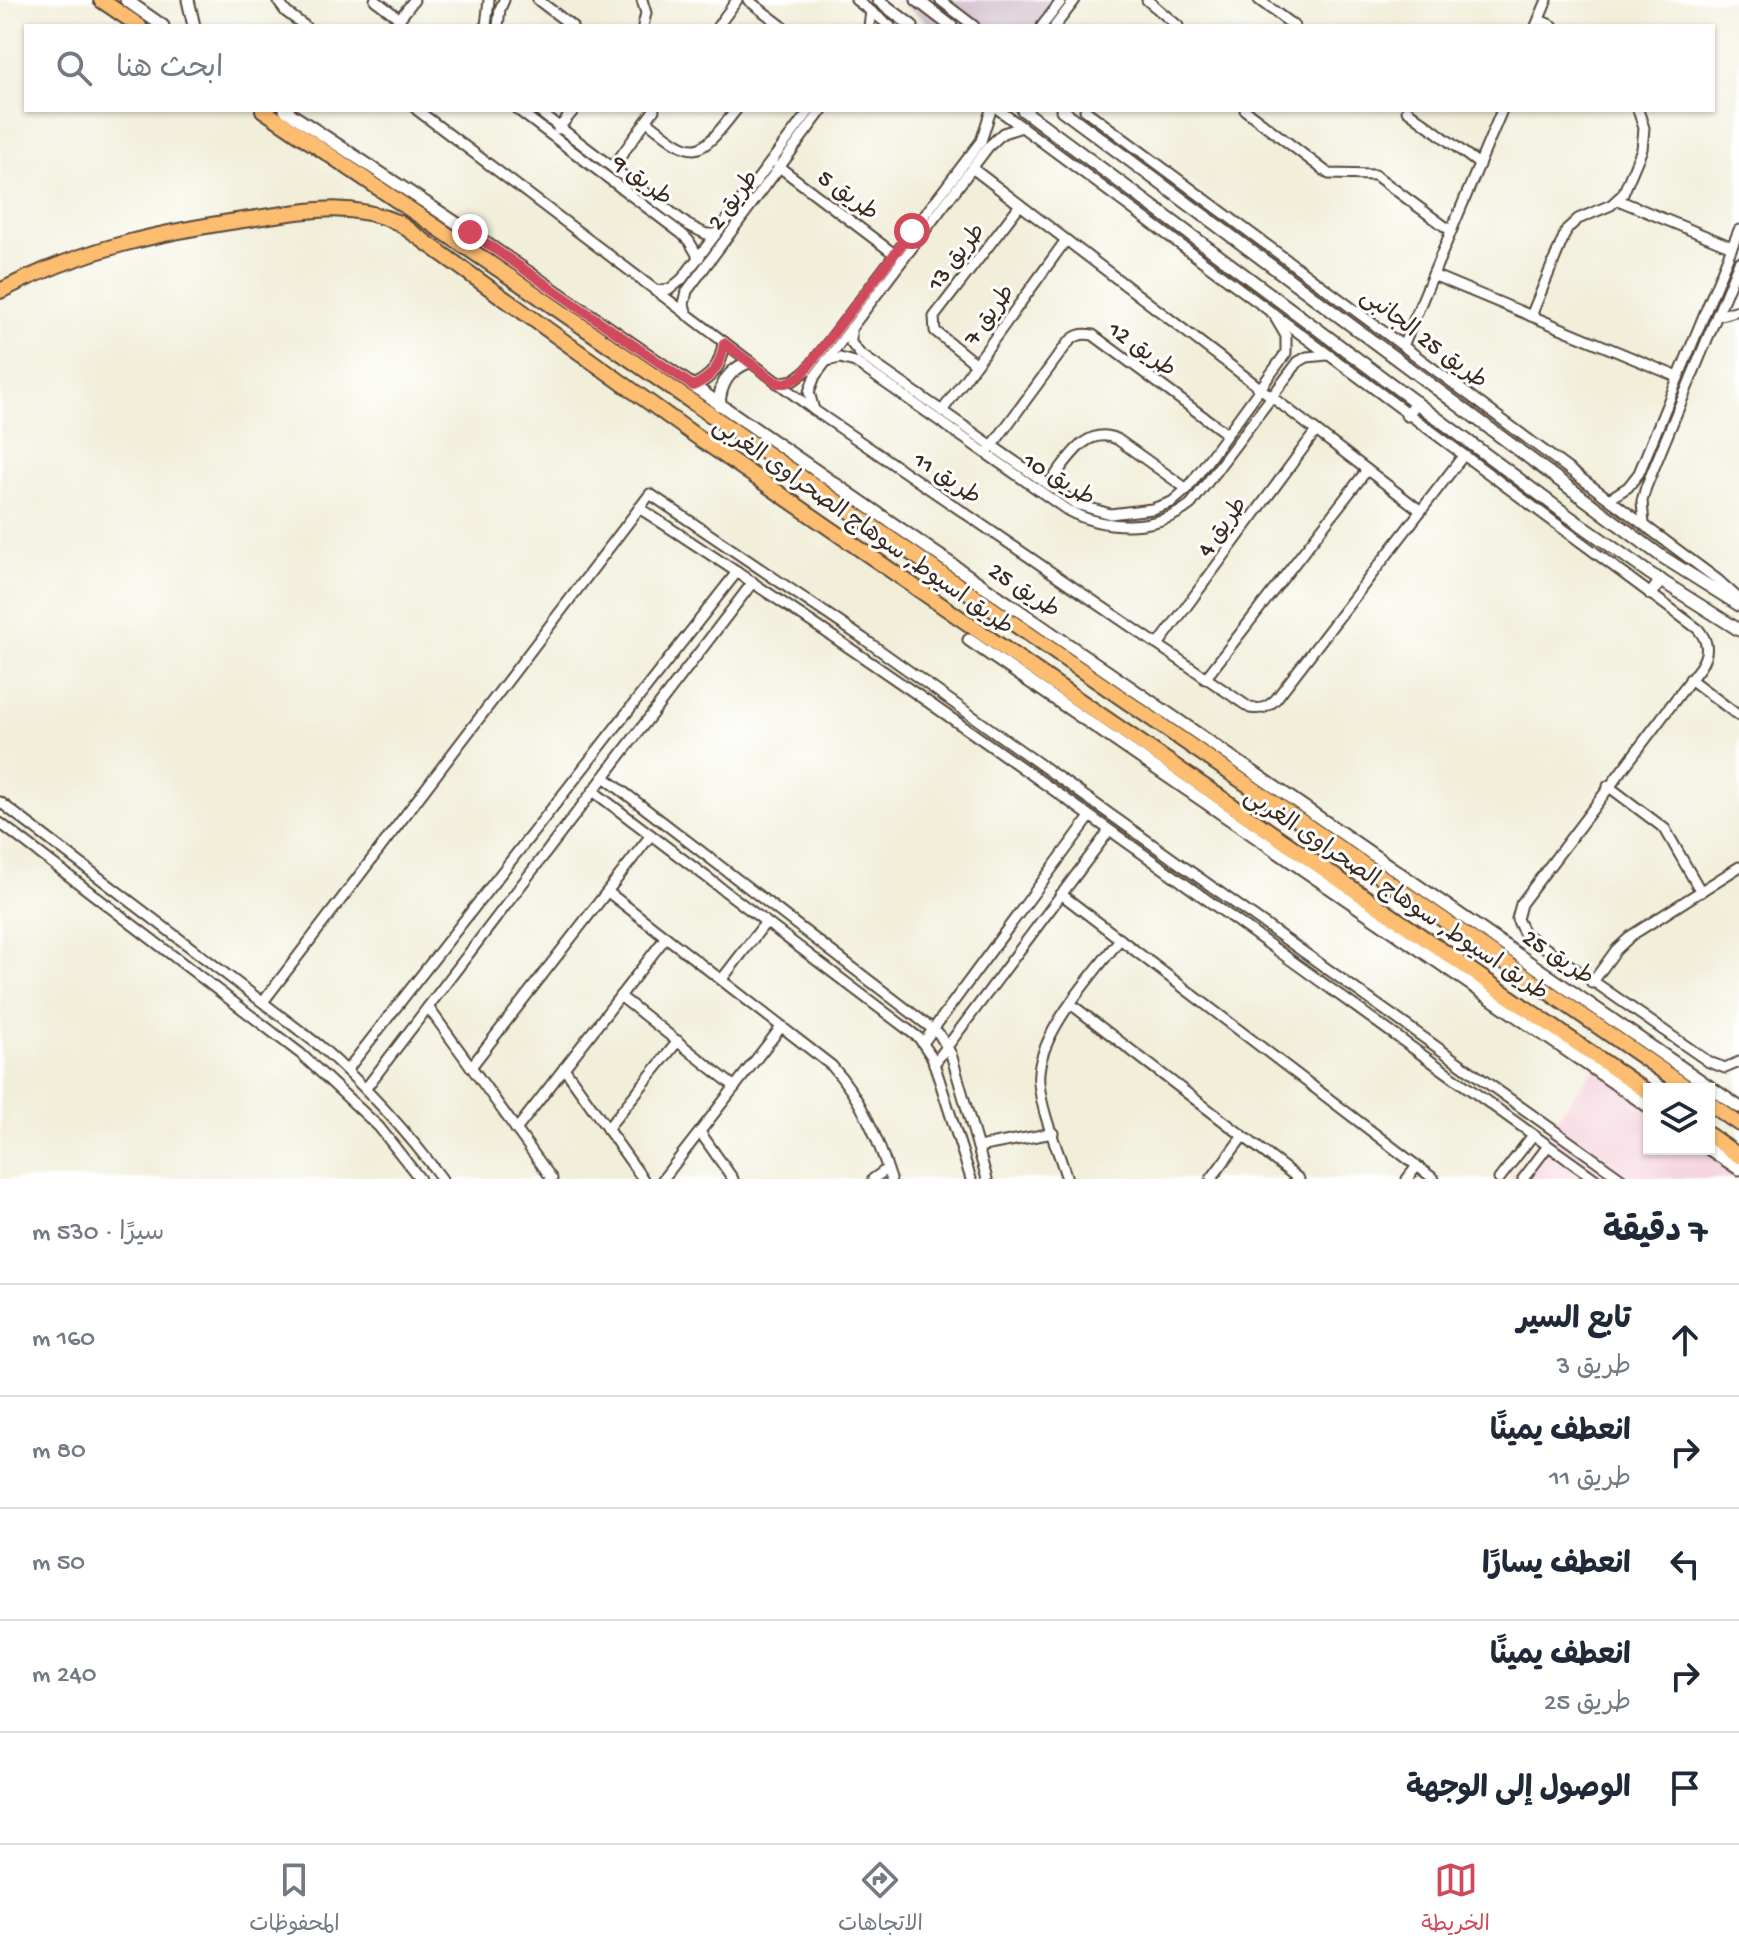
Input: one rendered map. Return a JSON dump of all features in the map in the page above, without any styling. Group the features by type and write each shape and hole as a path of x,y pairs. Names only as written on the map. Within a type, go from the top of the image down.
{"main road":[{"path":"101,0 136,24"},
{"name":"طريق اسيوط, سوهاج الصحراوى الغربى","path":"283,113 531,291 1680,1083"},
{"name":"طريق اسيوط, سوهاج الصحراوى الغربى","path":"0,291 77,256 146,236 335,207 379,214 418,235 973,635 1643,1089"},
{"path":"1715,1107 1739,1124"},
{"path":"1715,1139 1739,1156"}],"street":[{"path":"126,0 160,24"},
{"path":"188,0 194,24"},
{"path":"277,0 286,12 302,24"},
{"path":"375,0 397,22 414,0"},
{"path":"486,24 489,0"},
{"path":"498,24 504,0"},
{"path":"538,0 569,24"},
{"path":"642,0 646,13 643,24"},
{"path":"719,24 737,0"},
{"path":"748,0 779,24"},
{"path":"856,0 887,24"},
{"path":"878,0 909,24"},
{"path":"917,0 948,24"},
{"path":"940,0 971,24"},
{"path":"1044,24 1062,0"},
{"path":"1057,24 1075,0"},
{"path":"1147,0 1176,24"},
{"path":"1259,0 1291,24"},
{"path":"1538,23 1547,0"},
{"path":"869,24 871,11"},
{"name":"طريق 11","path":"420,112 814,410 1250,708 1269,706 1463,456"},
{"name":"طريق 9","path":"521,112 682,234 699,258"},
{"name":"طريق 9","path":"540,112 688,225 706,234 716,234"},
{"path":"553,136 572,112"},
{"path":"613,167 653,112"},
{"path":"647,121 678,146 692,150 708,145 734,112"},
{"name":"طريق 2","path":"687,315 684,304 687,291 776,165 809,112"},
{"name":"طريق 2","path":"655,291 677,285 716,234 820,112"},
{"path":"814,410 809,392 811,384 981,141 990,112"},
{"path":"1002,112 1705,637 1708,647 1706,658 1517,911 1519,927 1524,933 1592,983 1716,1066 1725,1068 1739,1062"},
{"path":"1026,112 1649,573 1739,630"},
{"path":"1065,112 1661,556 1739,605"},
{"name":"طريق 25 الجانبى","path":"1088,112 1718,580 1739,599"},
{"path":"1248,112 1329,174 1375,175 1451,231"},
{"path":"1410,112 1479,164"},
{"path":"1403,346 1501,112"},
{"path":"1531,316 1567,229 1578,219 1618,200 1627,187 1642,149 1644,128 1639,112"},
{"name":"طريق 25","path":"283,113 458,224 1739,1107"},
{"path":"777,383 794,380 807,370 995,139 1022,127"},
{"name":"طريق 5","path":"776,165 898,257"},
{"path":"1119,183 1133,165"},
{"path":"972,168 1421,511"},
{"path":"1618,200 1732,247"},
{"name":"طريق 13","path":"976,364 935,331 934,317 1020,205"},
{"path":"1235,240 1244,228"},
{"path":"1609,499 1628,487 1639,473 1739,230"},
{"name":"طريق 7","path":"942,411 1066,240"},
{"path":"1644,525 1642,509 1646,487 1739,262"},
{"path":"1433,275 1678,377"},
{"path":"1733,276 1739,286"},
{"path":"1717,316 1739,310"},
{"path":"1184,492 1282,360 1286,336 1272,313"},
{"name":"طريق 10","path":"851,328 851,343 860,354 942,411 988,450 1048,485 1084,514 1163,507 1184,492"},
{"name":"طريق 12","path":"988,450 1073,336 1083,333 1093,335 1227,434"},
{"path":"693,386 712,374 719,365 724,343"},
{"name":"طريق 10","path":"826,361 840,358 855,362 1084,514 1106,524 1167,519 1191,504 1298,362 1307,357 1327,355"},
{"path":"719,405 719,393 729,373 749,362"},
{"path":"1454,402 1463,390"},
{"path":"1407,415 1416,402"},
{"name":"طريق 4","path":"1158,645 1316,431"},
{"path":"1048,485 1081,445 1098,434 1117,439 1184,492 1191,504"},
{"path":"1205,679 1367,470"},
{"path":"263,1002 650,494 953,702 1622,1179"},
{"path":"639,508 945,713 1595,1179"},
{"path":"1649,573 1661,556"},
{"path":"347,1070 737,572"},
{"path":"1651,594 1661,580"},
{"path":"366,1088 753,582"},
{"path":"973,635 1643,1103"},
{"path":"1690,679 1739,716"},
{"path":"604,777 934,1029 948,1046 987,1179"},
{"path":"1608,786 1665,829 1701,892"},
{"path":"593,791 923,1043 934,1064 971,1179"},
{"path":"0,802 263,1002 347,1070 397,1121 442,1179"},
{"path":"923,1043 1090,817"},
{"path":"0,823 301,1054 379,1127 420,1179"},
{"path":"934,1064 1109,831"},
{"path":"471,1067 651,835"},
{"path":"1592,983 1616,950 1632,935 1739,867"},
{"path":"608,892 816,1052 845,1082 869,1119 889,1174 873,1179"},
{"path":"1061,894 1434,1179"},
{"path":"722,979 766,922"},
{"path":"516,1130 666,937"},
{"path":"1067,1179 1040,1093 1038,1069 1050,1034 1120,939"},
{"path":"620,996 735,1087"},
{"path":"1072,1005 1299,1179"},
{"path":"428,1007 552,1179"},
{"path":"663,1179 782,1026"},
{"path":"607,1129 678,1041"},
{"path":"564,1068 643,1179"},
{"path":"700,1132 733,1179"},
{"path":"978,1147 1053,1133"},
{"path":"1499,1179 1533,1135"},
{"path":"1211,1179 1243,1136"},
{"path":"1523,1179 1548,1146"},
{"path":"1715,1153 1739,1169"},
{"path":"1407,1179 1417,1166"}],"shaded area":[{"path":"898,0 1069,0 1051,24 929,24"},
{"path":"1608,1051 1653,1083 1643,1083 1643,1155 1715,1155 1715,1126 1739,1143 1739,1179 1510,1179"}],"route":[{"path":"470,232 693,386 712,374 719,365 724,343 777,383 786,383 801,376 912,231"}]}
